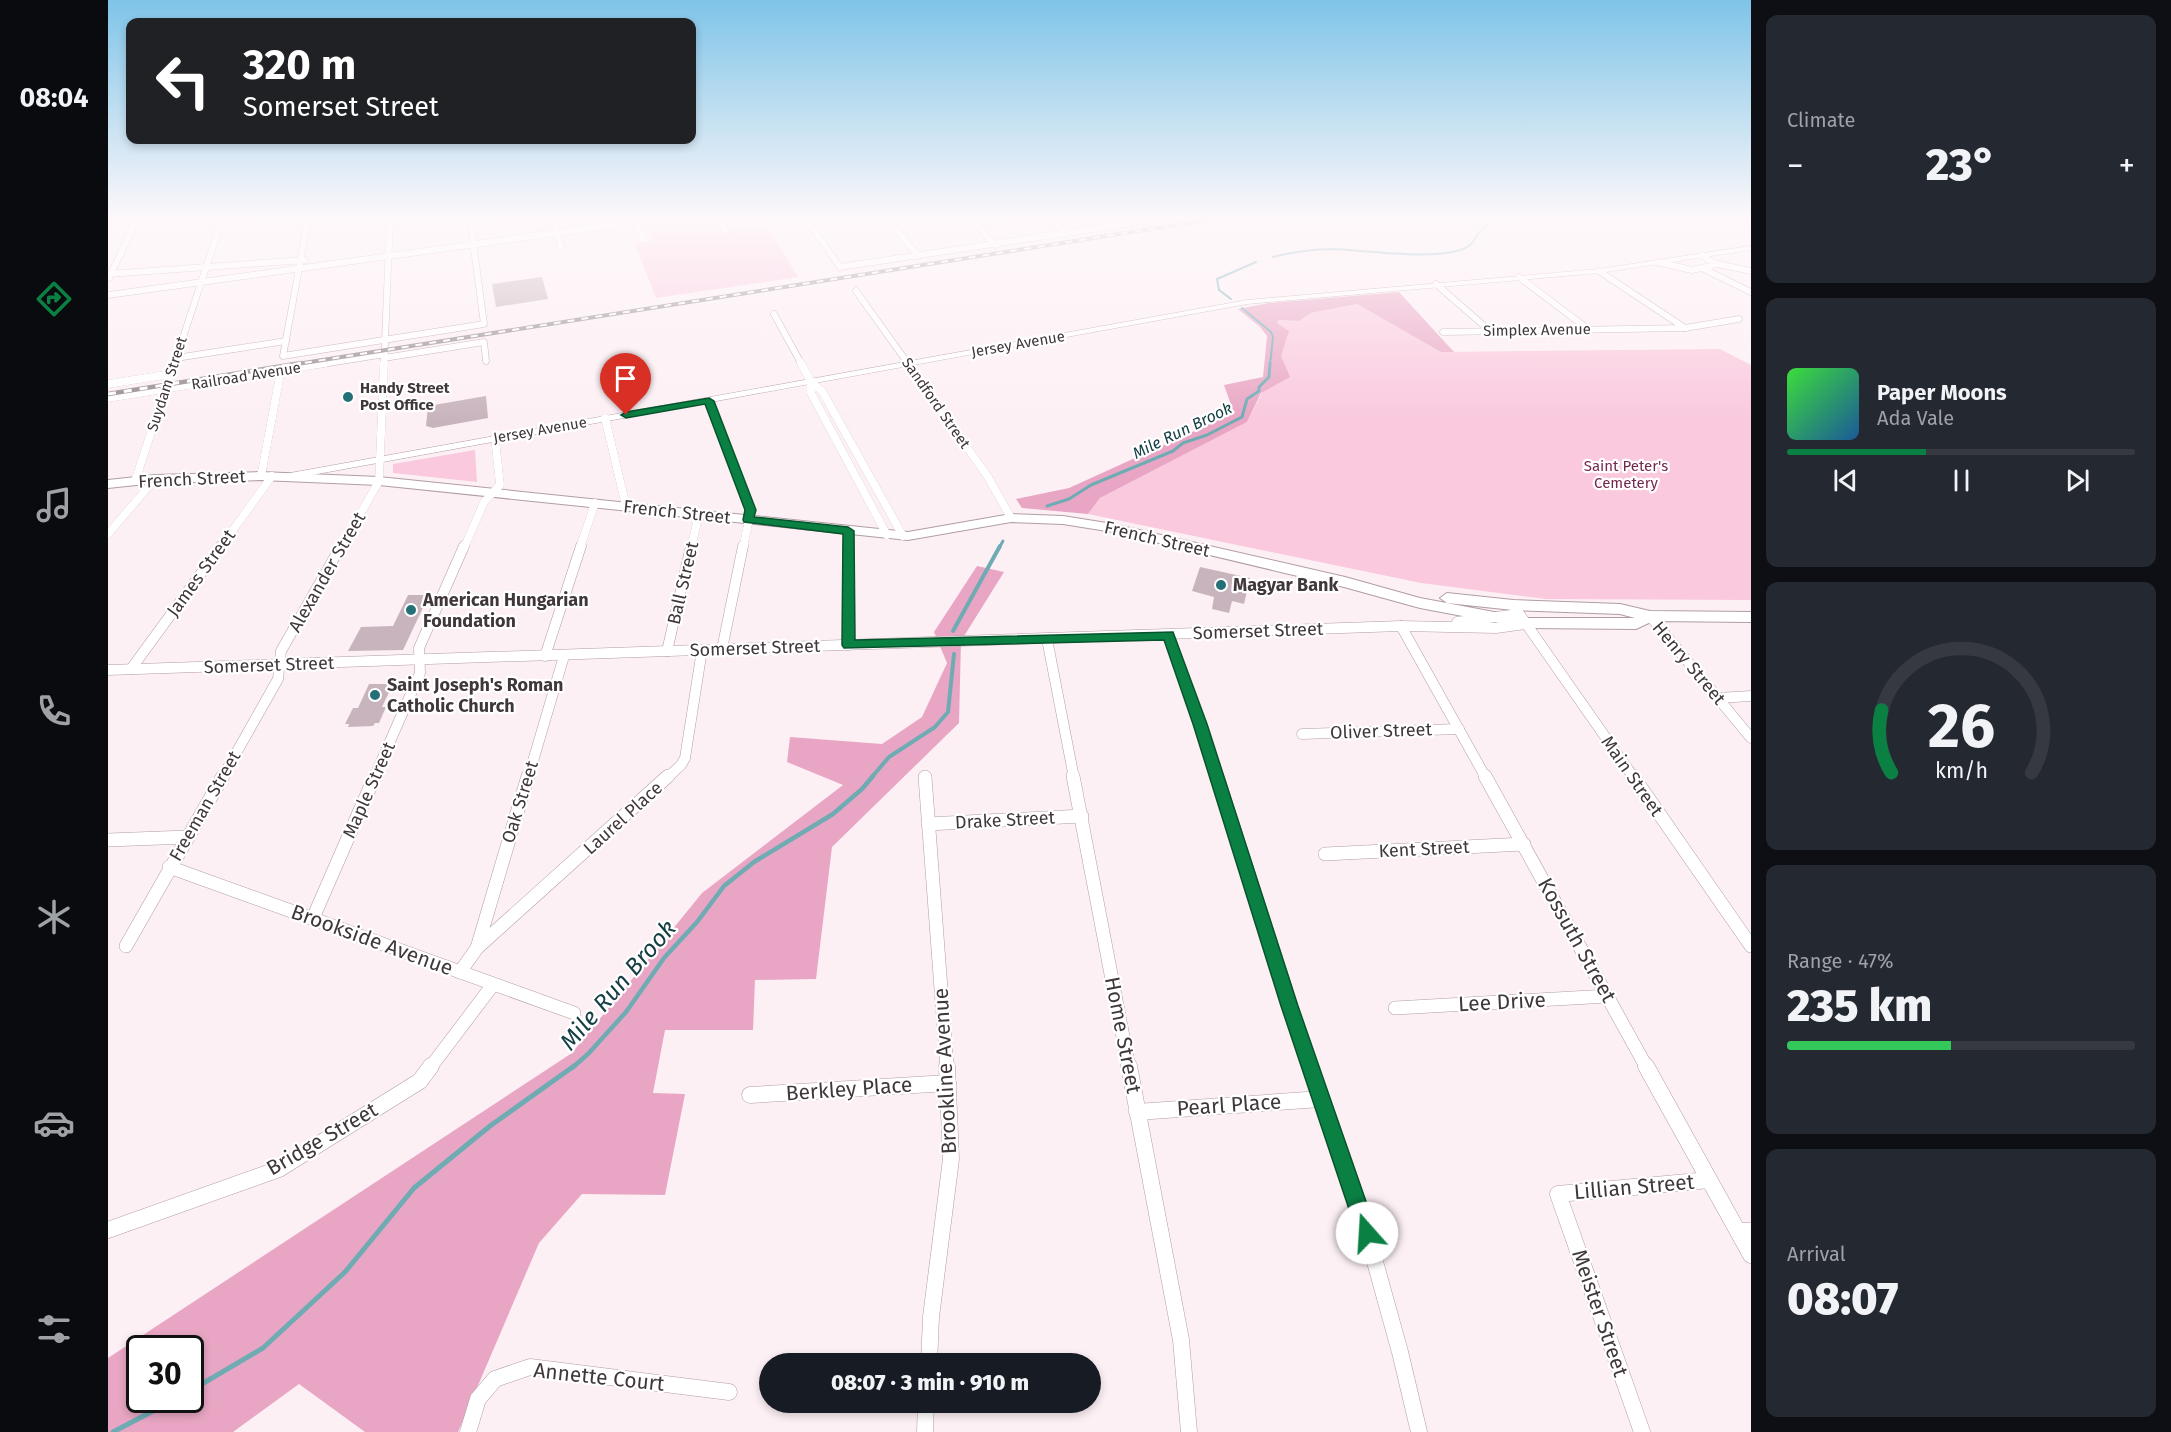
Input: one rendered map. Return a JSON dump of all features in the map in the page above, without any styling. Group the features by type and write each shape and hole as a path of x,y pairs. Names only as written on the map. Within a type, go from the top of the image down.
{"main road":[{"name":"French Street","path":"108,484 155,479 267,476 379,481 903,536 1011,518 1063,520 1113,528 1345,582 1420,603 1491,616 1519,614"},
{"name":"French Street","path":"1345,582 1442,597 1519,614"},
{"name":"Somerset Street","path":"1519,614 1575,616 1594,609 1620,609 1650,616 1751,617"},
{"name":"Somerset Street","path":"1519,614 1636,624 1650,616"}],"street":[{"path":"108,295 174,286"},
{"name":"Suydam Street","path":"135,481 200,286"},
{"path":"286,341 295,286"},
{"path":"379,481 388,286"},
{"name":"Railroad Avenue","path":"176,358 286,341 283,356 484,324 479,286"},
{"name":"Jersey Avenue","path":"290,477 1247,302 1417,286"},
{"path":"1438,286 1490,331"},
{"path":"1530,286 1588,329"},
{"path":"1621,286 1685,328"},
{"name":"Sandford Street","path":"856,291 988,477 1011,518"},
{"path":"774,314 811,382 822,391 903,536"},
{"name":"Simplex Avenue","path":"1443,332 1685,328 1739,319"},
{"name":"Railroad Avenue","path":"108,398 281,370 484,342 486,361"},
{"path":"267,476 281,370"},
{"name":"Railroad Avenue","path":"108,384 171,374"},
{"path":"811,382 811,393 887,535"},
{"path":"709,401 751,510 722,649"},
{"path":"605,418 626,506"},
{"path":"494,492 500,485 495,438"},
{"path":"840,446 852,443"},
{"name":"James Street","path":"131,669 267,476"},
{"path":"108,534 155,479"},
{"name":"Alexander Street","path":"279,665 281,651 379,481"},
{"name":"Maple Street","path":"313,918 420,673 419,648 484,502 494,492"},
{"path":"545,657 595,503"},
{"name":"Ball Street","path":"667,651 699,514"},
{"path":"848,531 848,645"},
{"name":"Somerset Street","path":"108,670 545,657 1401,626 1496,628 1519,614"},
{"name":"Main Street","path":"1519,614 1751,946"},
{"name":"Somerset Street","path":"1437,626 1491,616"},
{"name":"Henry Street","path":"1650,616 1751,738"},
{"name":"Kossuth Street","path":"1401,626 1709,1180 1744,1231 1751,1255"},
{"path":"1168,635 1200,724 1321,1099 1367,1233 1400,1352 1419,1432"},
{"name":"Home Street","path":"1047,639 1181,1340 1189,1432"},
{"name":"Laurel Place","path":"477,948 681,765 685,758 702,650"},
{"name":"Oak Street","path":"477,948 564,656"},
{"name":"Freeman Street","path":"126,946 278,678 279,665"},
{"path":"1718,698 1751,696"},
{"name":"Oliver Street","path":"1302,734 1459,729"},
{"name":"Brookline Avenue","path":"925,777 948,1083 951,1159 931,1317 929,1353"},
{"name":"Drake Street","path":"928,824 1082,816"},
{"path":"108,840 187,837"},
{"name":"Kent Street","path":"1325,854 1524,844"},
{"name":"Brookside Avenue","path":"170,867 492,986 574,1013"},
{"path":"459,972 477,948"},
{"name":"Bridge Street","path":"108,1230 279,1169 420,1081 492,986"},
{"name":"Lee Drive","path":"1395,1008 1608,996"},
{"name":"Berkley Place","path":"750,1095 948,1083"},
{"name":"Pearl Place","path":"1137,1112 1321,1099"},
{"name":"Lillian Street","path":"1558,1194 1709,1180"},
{"name":"Meister Street","path":"1558,1194 1642,1432"},
{"name":"Annette Court","path":"468,1432 478,1400 495,1379 530,1367 729,1392"},
{"path":"925,1432 926,1413"}],"green space":[{"path":"651,286 738,286 656,298"},
{"name":"Saint Peter's Cemetery","path":"1357,304 1441,352 1720,349 1751,365 1751,600 1546,599 1421,583 1088,514 1100,498 1247,422 1281,356 1277,323 1279,320 1299,321 1311,313"},
{"path":"475,450 477,482 393,473 393,464"}],"shaded area":[{"path":"1399,292 1454,352 1441,352 1357,304 1311,313 1299,321 1279,320 1277,323 1289,331 1281,356 1290,377 1261,393 1247,422 1100,498 1088,514 1022,508 1016,499 1069,488 1234,413 1224,385 1263,377 1267,336 1260,327 1238,309 1269,303"},
{"path":"977,566 1004,572 961,641 959,723 832,847 816,979 755,980 753,1030 665,1030 653,1093 685,1094 665,1195 582,1194 539,1243 458,1432 365,1432 299,1384 233,1432 108,1432 108,1358 126,1346 126,1413 204,1413 204,1335 143,1335 572,1053 702,893 843,785 787,762 790,737 882,744 922,717 947,663 934,632"}],"building":[{"path":"492,286 544,286 548,299 496,307"},
{"path":"486,396 488,418 433,428 426,426 428,406"},
{"name":"Magyar Bank","path":"1200,567 1250,578 1244,604 1232,601 1229,613 1212,609 1214,597 1192,591"},
{"name":"American Hungarian Foundation","path":"408,595 429,595 403,650 348,651 361,627 393,626"},
{"name":"Saint Joseph's Roman Catholic Church","path":"369,684 393,684 382,707 386,707 379,723 373,726 348,727 349,724 345,724 353,708 358,708"}],"waterway":[{"name":"Mile Run Brook","path":"1218,286 1219,290 1231,299"},
{"name":"Mile Run Brook","path":"1242,308 1271,332 1273,337 1270,365"},
{"name":"Mile Run Brook","path":"1047,506 1069,499 1091,485 1173,451 1183,443 1207,435 1242,417 1247,399 1259,391 1259,387 1269,377 1270,363"},
{"name":"Mile Run Brook","path":"999,548 1003,541"},
{"name":"Mile Run Brook","path":"953,631 1000,546"},
{"name":"Mile Run Brook","path":"871,778 889,757 935,727 948,712 954,654"},
{"name":"Mile Run Brook","path":"572,1068 626,1012 664,958 697,922 724,886 754,862 833,814 862,789 873,776"},
{"name":"Mile Run Brook","path":"204,1383 263,1348 345,1272 414,1188 490,1126 574,1066"},
{"name":"Mile Run Brook","path":"113,1432 149,1413"}],"railway":[{"path":"291,365 792,286"},
{"path":"108,394 301,363"}],"place":[{"name":"Handy Street Post Office","path":"348,397"},
{"name":"Magyar Bank","path":"1221,585"},
{"name":"American Hungarian Foundation","path":"411,610"},
{"name":"Saint Joseph's Roman Catholic Church","path":"375,695"}],"route":[{"path":"626,415 709,401 751,510 748,520 848,531 848,645 1168,635 1200,724 1290,1006 1367,1233"}]}
